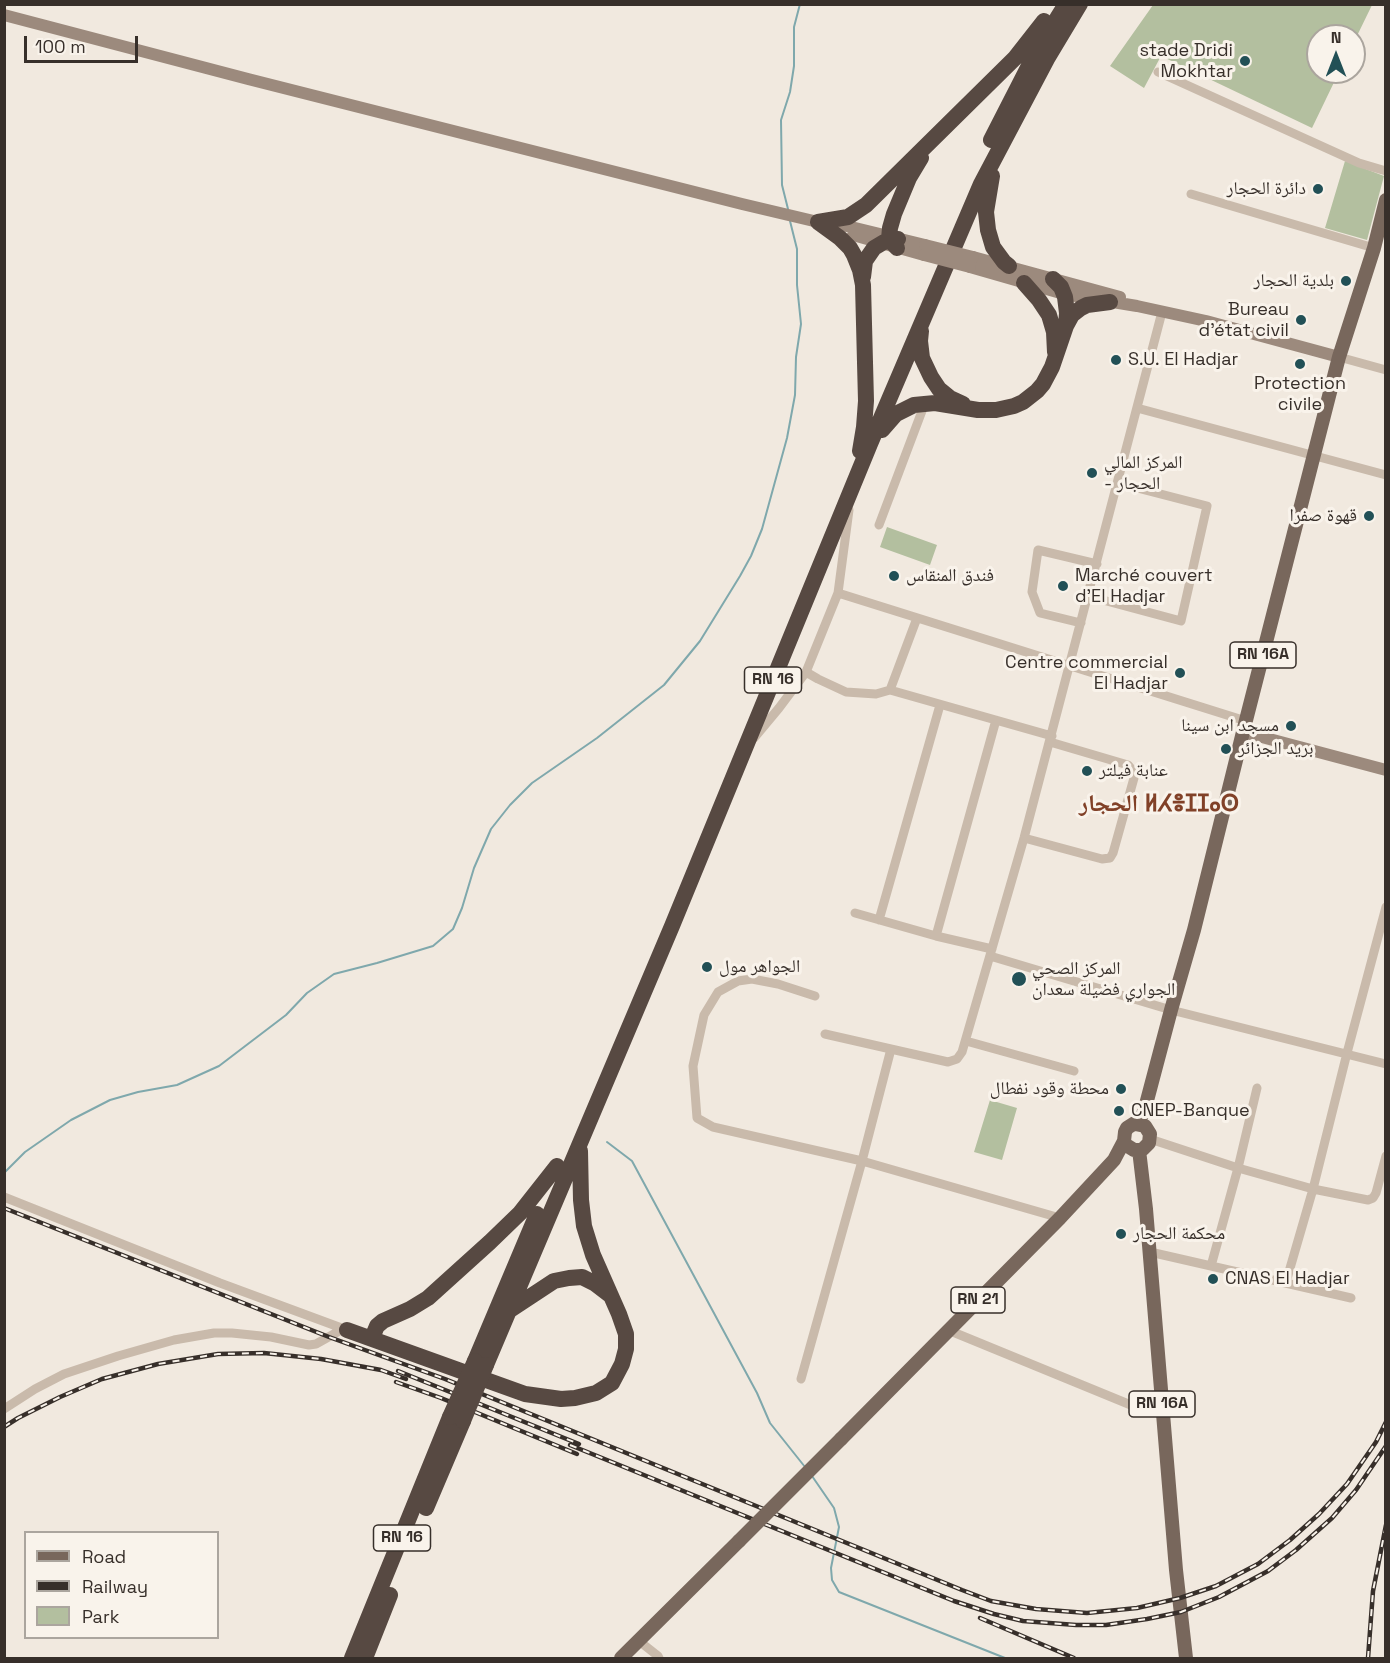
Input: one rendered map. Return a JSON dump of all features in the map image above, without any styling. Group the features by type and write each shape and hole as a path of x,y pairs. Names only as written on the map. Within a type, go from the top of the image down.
{"highway":[{"path":"815,222 841,219 861,209 1015,58 1056,4"},
{"name":"RN 16","path":"480,1363 509,1310 672,926 851,491 939,252 1014,94 1035,54 1066,4"},
{"name":"RN 16","path":"352,1659 457,1419 558,1166 741,729 981,184 1047,59 1080,4"},
{"path":"865,448 863,268 868,255 891,241 894,214 913,170 948,125"},
{"path":"997,152 986,212 993,247 1009,266"},
{"path":"815,222 840,238 850,248 855,255 863,285"},
{"path":"1053,279 1064,294 1066,326"},
{"path":"1024,283 1040,300 1051,320 1055,358"},
{"path":"865,448 896,414 908,407 935,403 987,411 1023,402 1043,384 1072,315 1088,305 1110,302"},
{"path":"922,322 920,341 922,358 931,377 939,389 950,398 969,408"},
{"path":"346,1330 525,1394 561,1399 575,1398 596,1393 612,1383 622,1364 626,1349 626,1334 584,1226 579,1173 580,1141"},
{"path":"372,1338 377,1326 383,1321 428,1298 490,1242 520,1213 558,1166"},
{"path":"509,1310 554,1281 569,1278 582,1277 594,1282 612,1296"},
{"name":"RN 16","path":"365,1659 457,1419"},
{"path":"372,1641 377,1659"}],"main road":[{"path":"4,15 259,82 815,222 838,231 891,241 972,262 1009,266 1110,294 1137,306"},
{"name":"RN 16A","path":"1144,1125 1171,1010 1194,930 1339,357 1378,242 1386,200"},
{"path":"972,262 1024,283 1064,294 1137,306 1206,321 1339,357"},
{"path":"1244,726 1386,770"},
{"path":"1144,1125 1146,1147 1132,1147 1125,1132 1127,1128 1144,1125"},
{"name":"RN 16A","path":"1132,1147 1150,1252 1176,1570 1186,1659"},
{"name":"RN 21","path":"621,1659 1060,1218 1114,1160 1132,1147"}],"street":[{"path":"1158,72 1359,163 1386,171"},
{"path":"1191,194 1378,242"},
{"path":"825,1034 948,1062 960,1056 1051,739 1162,312"},
{"path":"1339,357 1386,370"},
{"path":"879,525 925,403"},
{"path":"1137,408 1386,475"},
{"path":"1088,596 1181,621 1208,506 1118,483"},
{"path":"743,751 806,672 838,593 851,491"},
{"path":"1081,623 1040,613 1032,592 1038,550 1097,564"},
{"path":"838,593 1070,666 1244,726"},
{"path":"890,690 917,618"},
{"path":"806,672 846,692 876,694 890,690 996,720 1128,765 1133,771 1134,778 1113,853 1107,859 1024,838"},
{"path":"879,920 940,705"},
{"path":"936,936 996,720"},
{"path":"1286,1282 1313,1189 1386,907"},
{"path":"855,913 1171,1010 1386,1064"},
{"path":"815,996 753,979 738,981 718,992 704,1016 693,1066 697,1118 713,1127 862,1161 1060,1218"},
{"path":"966,1041 1074,1071"},
{"path":"801,1379 891,1049"},
{"path":"1211,1266 1257,1088"},
{"path":"1144,1125 1238,1168 1313,1189 1371,1200 1376,1193 1386,1156"},
{"path":"4,1197 220,1283 346,1330"},
{"path":"1150,1252 1351,1298"},
{"path":"4,1409 34,1389 64,1374 174,1340 214,1333 232,1333 309,1345 316,1344 340,1330 346,1330"},
{"path":"948,1330 1143,1410"},
{"path":"639,1641 659,1659"}],"green space":[{"name":"stade Dridi Mokhtar","path":"1153,4 1372,5 1363,24 1306,24 1306,84 1333,84 1312,128 1161,56 1144,88 1110,66"},
{"path":"1345,161 1384,176 1367,240 1325,228"},
{"path":"887,527 937,545 930,565 880,547"},
{"path":"990,1100 1017,1108 1002,1160 974,1152"}],"waterway":[{"path":"788,209 782,185 781,120 790,92 794,66 794,27 800,4"},
{"path":"4,1173 25,1152 71,1120 110,1100 177,1085 219,1066 286,1015 307,993 334,974 433,946 453,929 474,868 491,829 510,805 532,783 597,738 664,685 700,641 751,556 762,529 787,438 795,395 796,357 801,324 797,285 797,249 790,221"},
{"path":"607,1142 632,1161 757,1393 770,1423 805,1467"},
{"path":"812,1476 834,1508 839,1527 831,1568 832,1580 839,1592 1005,1658"}],"railway":[{"path":"4,1208 329,1337 445,1379 962,1590 991,1601 1036,1609 1087,1613 1137,1608 1180,1598 1216,1586 1258,1564 1319,1514 1347,1484 1376,1442 1386,1422"},
{"path":"4,1427 60,1397 102,1379 158,1364 218,1354 264,1353 321,1359 381,1370 406,1379"},
{"path":"398,1371 579,1444"},
{"path":"396,1382 577,1454"},
{"path":"570,1445 954,1601 1023,1621 1076,1625 1106,1625 1181,1612 1219,1597 1268,1571 1332,1518 1356,1490 1386,1446"},
{"path":"1368,1658 1373,1591 1386,1525"},
{"path":"980,1618 1074,1658"}],"place":[{"name":"stade Dridi Mokhtar","path":"1245,61"},
{"name":"دائرة الحجار","path":"1318,189"},
{"name":"بلدية الحجار","path":"1346,281"},
{"name":"Bureau d'état civil","path":"1301,320"},
{"name":"S.U. El Hadjar","path":"1116,360"},
{"name":"Protection civile","path":"1300,364"},
{"name":"المركز المالي - الحجار","path":"1092,473"},
{"name":"قهوة صفرا","path":"1369,516"},
{"name":"فندق المنقاس","path":"894,576"},
{"name":"Marché couvert d'El Hadjar","path":"1063,586"},
{"name":"Centre commercial El Hadjar","path":"1180,673"},
{"name":"مسجد ابن سينا","path":"1291,726"},
{"name":"بريد الجزائر","path":"1226,749"},
{"name":"عنابة فيلتر","path":"1087,771"},
{"name":"الجواهر مول","path":"707,967"},
{"name":"المركز الصحي الجواري فضيلة سعدان","path":"1019,979"},
{"name":"محطة وقود نفطال","path":"1121,1089"},
{"name":"CNEP-Banque","path":"1119,1111"},
{"name":"محكمة الحجار","path":"1121,1234"},
{"name":"CNAS El Hadjar","path":"1213,1279"}],"district":[{"name":"الحجار ⵍⵃⴻⵊⵊⴰⵔ","path":"1159,804"}]}
